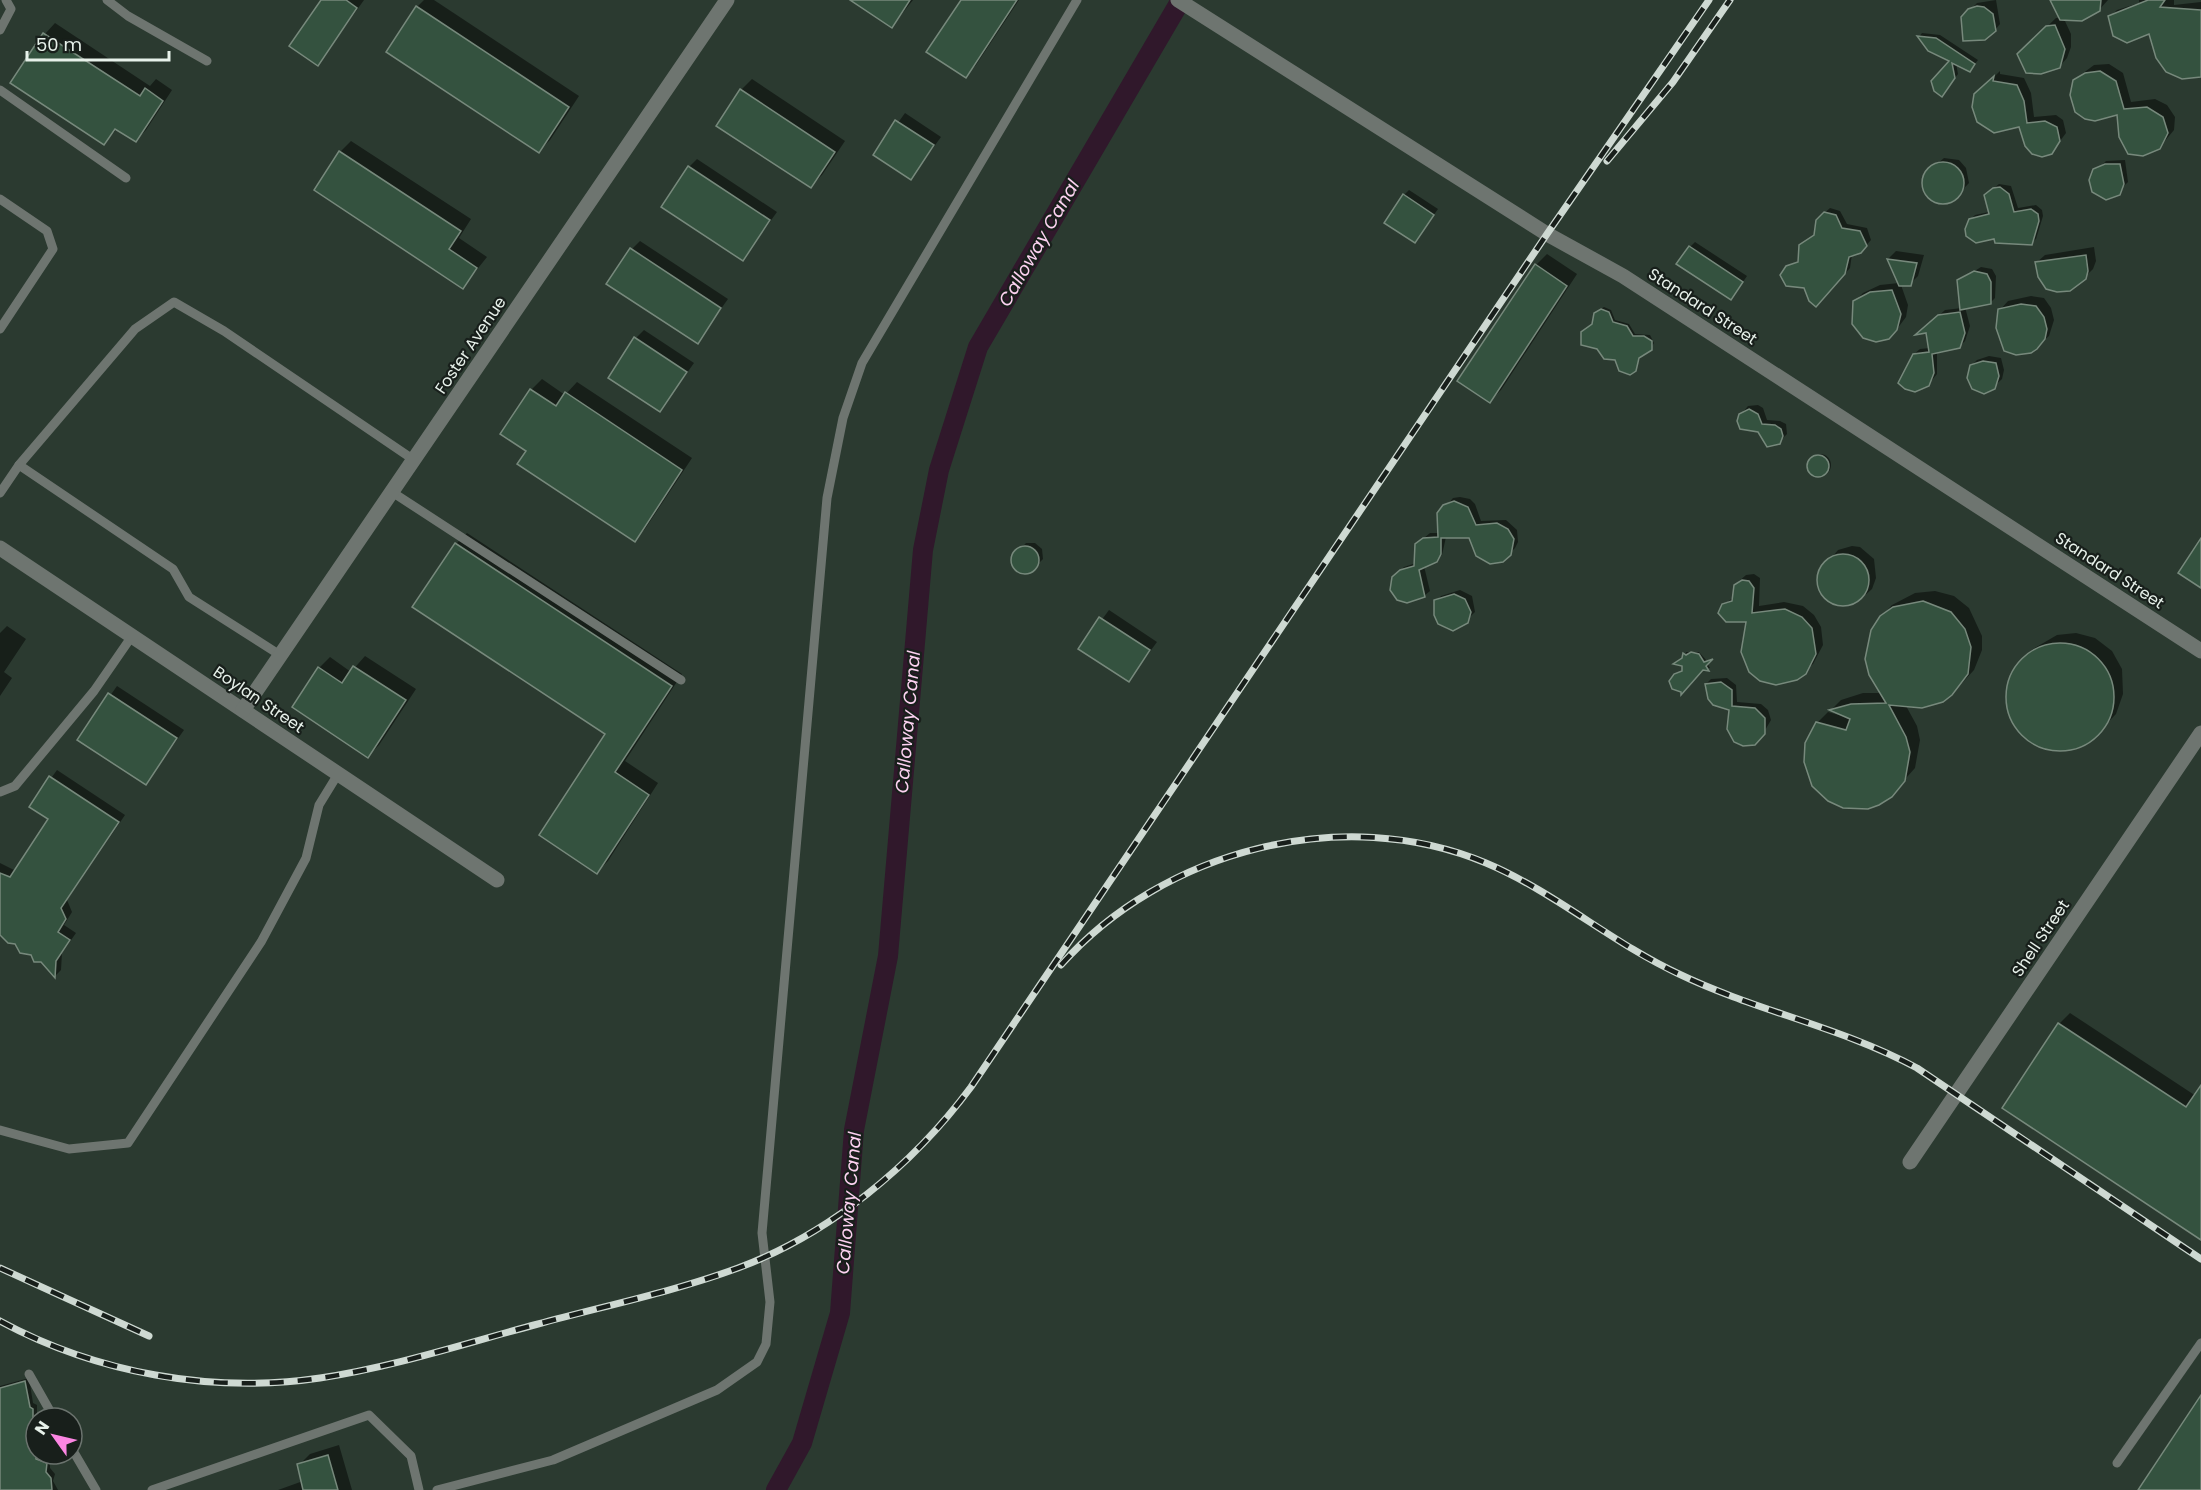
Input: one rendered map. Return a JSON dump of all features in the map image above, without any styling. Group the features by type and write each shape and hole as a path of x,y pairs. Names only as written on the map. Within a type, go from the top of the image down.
{"street":[{"name":"Foster Avenue","path":"243,710 727,0"},
{"name":"Standard Street","path":"1178,0 1547,234 1623,276 2201,651"},
{"name":"Boylan Street","path":"0,548 497,880"},
{"name":"Shell Street","path":"1910,1162 2201,734"}],"lane":[{"path":"0,30 11,9 6,0"},
{"path":"107,0 128,16 207,61"},
{"path":"437,1490 553,1460 660,1416 717,1390 757,1362 766,1344 770,1302 762,1233 827,498 843,418 862,363 1077,0"},
{"path":"0,90 126,178"},
{"path":"0,199 47,231 53,249 0,329"},
{"path":"0,493 19,465 135,329 174,302 224,331 414,459"},
{"path":"19,465 173,569 189,597 280,655"},
{"path":"392,492 681,680"},
{"path":"0,792 15,786 94,691 132,636"},
{"path":"0,1130 69,1149 128,1143 261,942 306,858 319,805 338,774"},
{"path":"2117,1463 2201,1343"},
{"path":"29,1374 47,1406"},
{"path":"152,1490 369,1415 411,1456 419,1490"},
{"path":"82,1466 96,1490"}],"building":[{"path":"321,0 346,0 357,8 318,66 289,46"},
{"path":"850,0 910,0 892,28"},
{"path":"961,0 1017,0 966,78 926,52"},
{"path":"2050,0 2101,0 2100,11 2082,21 2060,20"},
{"path":"2148,0 2165,0 2160,7 2201,10 2201,77 2182,79 2166,72 2156,58 2149,34 2127,43 2113,36 2108,16"},
{"path":"416,6 569,107 539,153 386,52"},
{"path":"1977,6 1984,7 1993,14 1996,31 1985,40 1963,41 1961,17 1968,9"},
{"path":"2055,25 2065,49 2060,68 2041,74 2026,73 2017,54 2046,26"},
{"path":"43,33 140,96 145,88 163,101 136,142 115,129 104,145 10,83"},
{"path":"1917,36 1936,38 1975,64 1970,72 1952,63 1955,78 1942,97 1934,91 1931,81 1949,61 1928,51"},
{"path":"2100,71 2116,81 2124,109 2147,107 2163,117 2168,133 2160,149 2143,156 2128,154 2119,137 2117,115 2095,121 2085,119 2075,112 2070,95 2073,80 2085,73"},
{"path":"1994,76 1993,81 2017,85 2024,101 2027,123 2045,121 2057,127 2060,141 2052,154 2042,157 2032,154 2025,146 2019,127 1994,133 1977,122 1972,107 1974,94"},
{"path":"740,89 835,152 811,188 716,126"},
{"path":"895,120 934,145 911,180 873,155"},
{"path":"339,151 461,231 449,249 477,268 463,289 314,190"},
{"path":"1943,162 1958,168 1964,183 1958,198 1943,204 1928,198 1922,183 1928,168"},
{"path":"2105,164 2120,164 2124,184 2120,195 2106,200 2092,192 2089,180 2093,169"},
{"path":"688,166 770,220 743,261 661,207"},
{"path":"2000,187 2009,194 2014,212 2031,209 2038,214 2039,221 2032,245 1995,243 1994,239 1976,243 1966,236 1965,229 1969,219 1989,214 1984,195 1993,188"},
{"path":"1403,194 1434,215 1415,243 1384,223"},
{"path":"1824,212 1836,215 1842,228 1860,231 1867,246 1861,253 1849,257 1845,274 1816,307 1809,301 1804,288 1786,286 1780,275 1786,266 1798,262 1799,245 1814,235 1816,220"},
{"path":"1689,246 1743,282 1731,300 1676,264"},
{"path":"630,248 721,308 698,344 606,284"},
{"path":"2086,255 2088,271 2086,279 2070,291 2057,292 2046,289 2038,277 2035,262"},
{"path":"1887,259 1917,263 1911,286 1899,286"},
{"path":"1535,264 1567,286 1490,403 1457,381"},
{"path":"1974,271 1987,274 1991,282 1991,304 1960,310 1957,280"},
{"path":"1892,290 1901,314 1897,330 1889,339 1876,342 1863,338 1852,324 1853,301 1870,292"},
{"path":"2021,304 2036,306 2044,317 2047,329 2045,339 2037,349 2031,353 2016,355 2004,351 1996,328 1998,309"},
{"path":"1601,309 1609,312 1613,322 1627,326 1633,336 1644,336 1652,341 1652,350 1639,358 1636,371 1630,375 1619,371 1615,360 1604,359 1597,349 1581,345 1581,332 1592,324 1594,313"},
{"path":"1960,312 1965,333 1960,348 1932,354 1934,373 1929,386 1915,392 1905,389 1898,383 1913,354 1929,352 1926,333 1915,335 1938,315"},
{"path":"634,337 687,372 660,412 608,378"},
{"path":"1983,361 1996,363 1999,376 1995,389 1984,394 1972,389 1967,378 1970,365"},
{"path":"530,389 556,406 565,392 682,470 635,542 517,464 526,451 500,434"},
{"path":"1749,409 1758,414 1762,424 1775,425 1781,429 1783,436 1780,444 1767,447 1758,432 1740,429 1737,421 1739,414"},
{"path":"1818,455 1826,458 1829,466 1826,474 1818,477 1810,474 1807,466 1810,458"},
{"path":"1454,501 1468,507 1476,525 1497,523 1508,529 1514,539 1511,555 1503,562 1490,564 1476,556 1469,538 1441,538 1441,554 1437,562 1419,570 1425,597 1407,603 1397,600 1390,590 1392,577 1400,570 1414,566 1415,544 1423,538 1438,537 1437,513 1443,505"},
{"path":"2201,538 2201,588 2178,573"},
{"path":"455,543 672,686 615,772 649,795 597,874 539,835 605,734 412,607"},
{"path":"1025,546 1035,550 1039,560 1035,570 1025,574 1015,570 1011,560 1015,550"},
{"path":"1838,554 1848,554 1862,561 1869,580 1862,599 1848,606 1838,606 1828,602 1821,595 1817,585 1817,575 1821,565 1828,558"},
{"path":"1742,580 1749,581 1754,588 1752,613 1785,609 1802,617 1812,628 1816,654 1806,674 1797,680 1776,685 1760,681 1749,672 1741,652 1746,622 1726,622 1718,613 1722,604 1732,601 1734,585"},
{"path":"1454,594 1465,599 1471,612 1468,623 1453,631 1438,624 1434,615 1434,600"},
{"path":"1923,601 1951,612 1965,629 1971,647 1968,674 1952,695 1943,702 1922,708 1889,705 1906,737 1910,752 1905,781 1892,797 1879,805 1868,809 1843,808 1828,801 1812,786 1804,762 1805,743 1816,722 1846,730 1850,719 1829,710 1851,704 1886,703 1869,675 1865,659 1871,630 1880,616 1893,607"},
{"path":"1099,617 1150,650 1129,682 1078,649"},
{"path":"2060,643 2081,647 2098,659 2110,676 2114,697 2110,718 2098,735 2081,747 2060,751 2039,747 2022,735 2010,718 2006,697 2010,676 2022,659 2039,647"},
{"path":"1691,652 1699,654 1704,662 1713,659 1706,666 1709,671 1703,670 1681,695 1681,692 1672,689 1669,681 1674,674 1682,671 1682,666 1673,664 1682,658 1683,653 1686,655"},
{"path":"353,666 406,700 368,758 292,707 318,667 342,683"},
{"path":"1721,682 1732,690 1732,706 1755,708 1765,718 1765,734 1755,745 1743,746 1734,742 1727,729 1729,710 1713,705 1708,699 1705,684"},
{"path":"108,693 177,738 146,785 77,740"},
{"path":"49,776 119,822 61,908 66,919 58,932 70,940 56,961 55,978 41,962 34,962 31,955 20,953 15,944 8,943 0,935 0,873 10,877 48,819 29,807"},
{"path":"2058,1023 2186,1107 2201,1085 2201,1240 2002,1108"},
{"path":"25,1381 30,1406 24,1406 24,1466 47,1466 46,1472 51,1478 52,1490 0,1490 0,1388"},
{"path":"2201,1395 2201,1490 2138,1490"},
{"path":"328,1455 338,1490 303,1490 297,1464"}],"waterway":[{"name":"Calloway Canal","path":"776,1490 802,1443 840,1313 854,1130 888,956 923,550 939,470 978,347 1181,0"}],"railway":[{"path":"0,1321 75,1354 156,1375 197,1381 238,1383 320,1378 403,1361 713,1277 772,1254 837,1216 867,1194 923,1143 971,1087 1547,234 1709,0"},
{"path":"1607,161 1673,82 1730,0"},
{"path":"1061,965 1103,925 1150,892 1203,866 1258,848 1316,839 1374,837 1431,845 1486,863 1536,888 1630,948 1679,974 1738,999 1859,1041 1917,1068 2201,1259"},
{"path":"0,1268 149,1336"}]}
